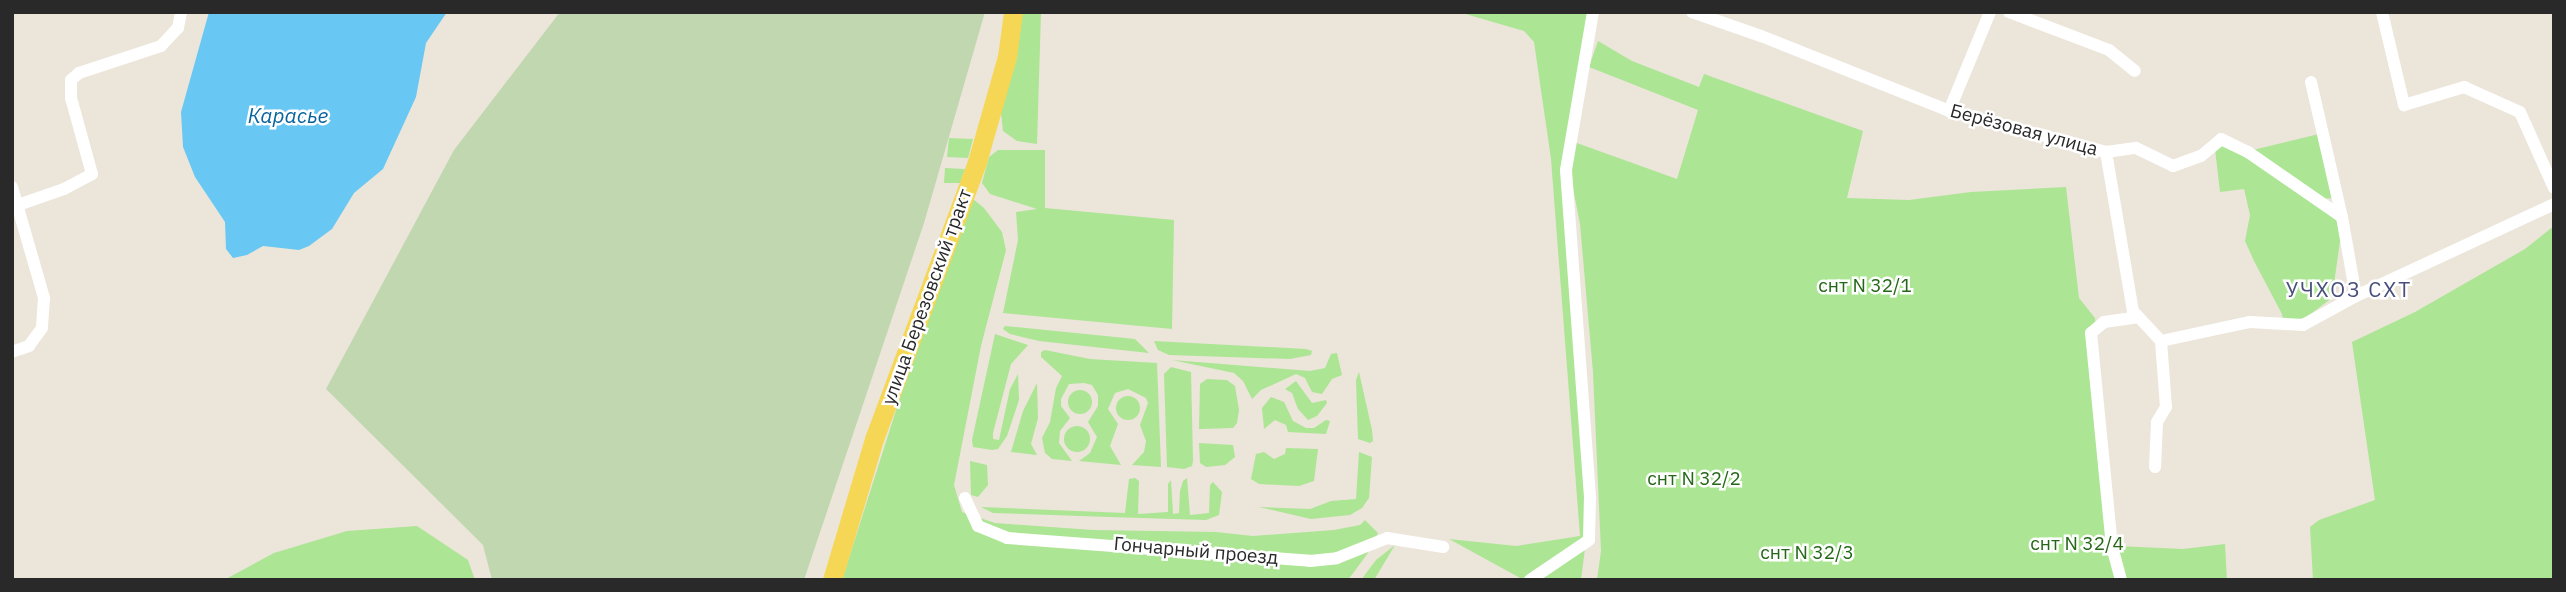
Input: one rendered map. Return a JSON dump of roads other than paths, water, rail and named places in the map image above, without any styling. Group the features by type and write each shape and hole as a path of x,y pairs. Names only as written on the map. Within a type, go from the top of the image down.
{"main road":[{"name":"улица Березовский тракт","path":"832,580 874,439 977,162 1007,57 1013,12"}],"street":[{"path":"18,205 64,189 92,174 71,98 71,80 79,73 161,46 178,29 181,12"},
{"path":"1530,580 1589,540 1590,497 1566,170 1593,12"},
{"name":"Берёзовая улица","path":"1692,12 1762,36 1949,111 2106,152 2136,148 2174,166 2201,156 2221,139 2248,152 2342,217"},
{"path":"1949,111 1990,12"},
{"path":"2009,12 2109,50 2135,71"},
{"path":"2382,12 2404,104 2464,87 2520,112 2554,188"},
{"path":"2311,82 2342,217 2356,296"},
{"path":"2106,152 2133,311 2161,341 2166,407 2157,422 2155,467"},
{"path":"12,187 44,298 42,328 29,346 12,352"},
{"path":"2161,341 2250,322 2303,325 2356,296 2554,204"},
{"path":"2121,580 2112,547 2091,334 2104,322 2138,317"},
{"name":"Гончарный проезд","path":"965,498 978,526 1007,538 1310,561 1337,558 1387,538 1443,547"}],"water":[{"name":"Карасье","path":"209,12 447,12 426,43 416,97 383,169 354,193 332,229 309,246 299,250 263,246 247,255 233,258 226,249 225,222 195,177 183,147 181,112"}],"district":[{"name":"УЧХОЗ СХТ","path":"2349,289"}],"park label":[{"name":"снт N 32/1","path":"1865,286"},
{"name":"снт N 32/2","path":"1694,479"},
{"name":"снт N 32/4","path":"2077,544"},
{"name":"снт N 32/3","path":"1807,553"}]}
